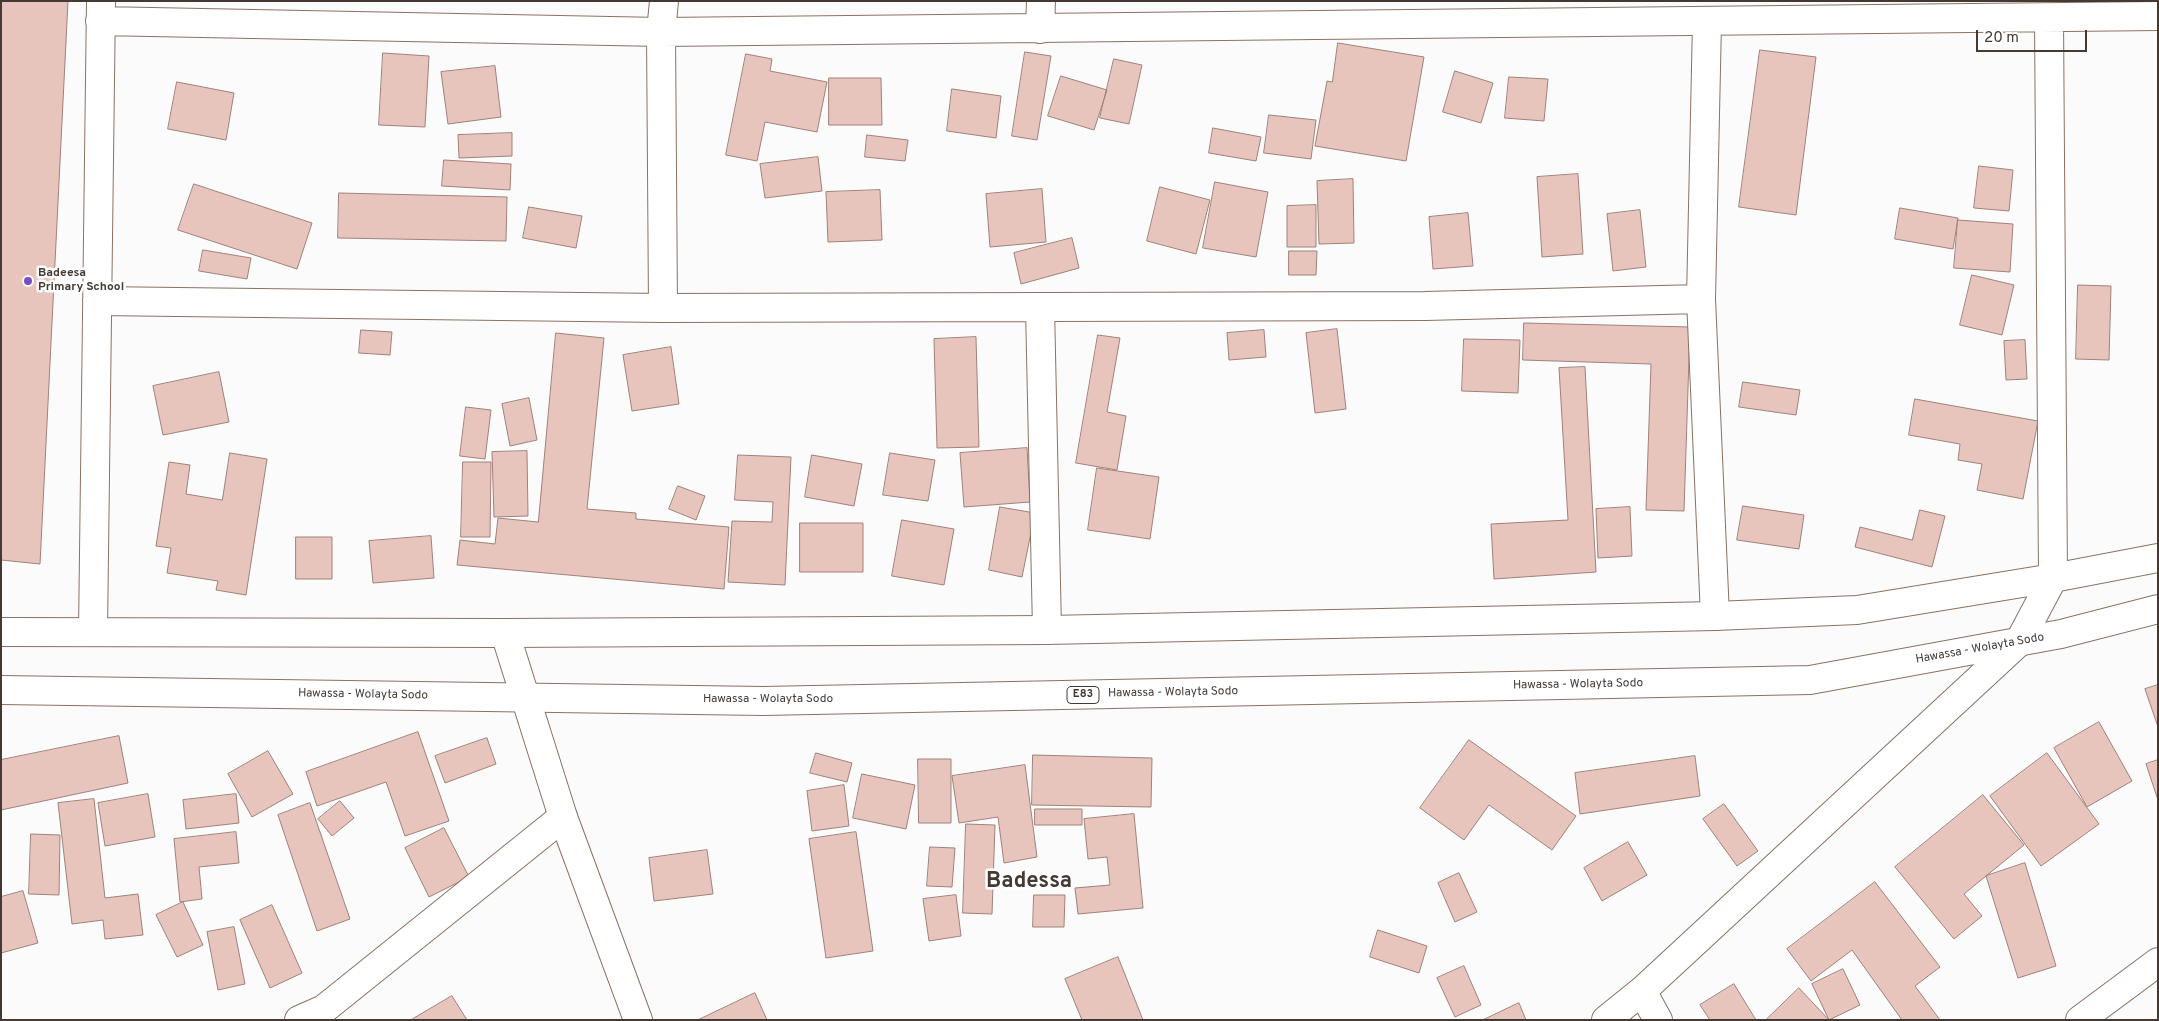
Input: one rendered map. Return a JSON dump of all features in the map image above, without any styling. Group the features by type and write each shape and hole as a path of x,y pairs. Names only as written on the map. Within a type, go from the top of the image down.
{"street":[{"path":"663,308 661,32 664,1"},
{"path":"1040,29 1041,1"},
{"path":"93,632 101,11 661,32 2158,16"},
{"path":"1606,1020 1642,992 2020,642 2053,578 2049,18"},
{"path":"1707,22 1701,299 1715,616"},
{"path":"97,300 663,308 1415,306 1701,299"},
{"path":"1040,307 1047,630"},
{"path":"1,632 505,633 1047,630 1715,616 1857,610 2053,578 2158,558"},
{"name":"Hawassa - Wolayta Sodo","path":"1,690 763,701 1810,680 2061,634 2158,609"},
{"path":"505,633 563,817 638,1020"},
{"path":"299,1020 326,1014 563,817"},
{"path":"2080,1020 2158,962"},
{"path":"1642,992 1658,1020"}],"building":[{"name":"Badeesa Primary School","path":"1,1 68,1 40,564 1,560"},
{"path":"1338,43 1424,57 1406,161 1315,146 1327,81 1332,82"},
{"path":"1760,50 1816,57 1796,215 1739,207"},
{"path":"1025,52 1051,56 1037,140 1012,136"},
{"path":"383,53 429,56 425,127 379,125"},
{"path":"746,54 772,59 770,71 827,82 817,132 765,122 757,161 726,155"},
{"path":"1114,59 1142,65 1129,124 1100,118"},
{"path":"495,66 501,117 448,124 441,72"},
{"path":"1455,71 1493,83 1481,123 1443,112"},
{"path":"1061,76 1107,90 1094,130 1048,116"},
{"path":"1509,77 1548,79 1544,121 1505,118"},
{"path":"829,78 881,78 882,125 829,125"},
{"path":"177,82 234,93 226,140 168,129"},
{"path":"952,89 1001,96 996,138 947,131"},
{"path":"1269,115 1316,120 1311,159 1264,153"},
{"path":"1213,128 1261,137 1256,161 1209,153"},
{"path":"512,133 512,156 459,158 458,135"},
{"path":"867,135 908,140 905,161 865,157"},
{"path":"818,157 822,191 765,198 760,164"},
{"path":"444,160 511,164 510,190 442,186"},
{"path":"1979,166 2013,170 2009,211 1974,208"},
{"path":"1578,174 1583,254 1542,257 1537,177"},
{"path":"1353,179 1354,243 1319,244 1317,181"},
{"path":"1215,182 1268,192 1256,257 1203,248"},
{"path":"194,184 312,223 297,269 178,230"},
{"path":"1160,187 1210,200 1196,254 1147,241"},
{"path":"1042,189 1046,242 990,247 986,194"},
{"path":"880,190 882,240 828,242 826,192"},
{"path":"339,193 507,197 506,241 338,238"},
{"path":"1316,205 1316,247 1287,247 1287,206"},
{"path":"529,207 582,216 576,248 523,238"},
{"path":"1900,208 1958,218 1953,249 1895,239"},
{"path":"1640,210 1646,267 1613,271 1607,214"},
{"path":"1468,213 1473,266 1433,269 1429,217"},
{"path":"1958,220 2013,224 2010,272 1954,268"},
{"path":"1072,238 1079,268 1021,284 1014,253"},
{"path":"203,250 251,258 247,279 199,271"},
{"path":"1289,251 1317,251 1316,275 1289,275"},
{"path":"1972,275 2014,285 2002,335 1960,325"},
{"path":"2078,285 2111,286 2109,360 2076,359"},
{"path":"1524,323 1690,327 1684,511 1646,510 1651,364 1523,360"},
{"path":"1337,329 1346,409 1315,413 1306,333"},
{"path":"361,330 392,332 390,355 359,353"},
{"path":"1264,330 1266,357 1229,360 1227,333"},
{"path":"556,333 604,338 587,509 636,513 636,519 729,527 724,589 457,565 460,540 495,544 498,518 538,522"},
{"path":"1098,335 1120,338 1107,412 1126,416 1117,470 1076,463"},
{"path":"976,337 979,447 937,448 934,339"},
{"path":"1464,339 1520,340 1518,393 1462,391"},
{"path":"2025,340 2027,379 2006,380 2004,341"},
{"path":"671,347 679,404 632,411 623,355"},
{"path":"1585,367 1596,572 1494,579 1491,524 1568,520 1559,368"},
{"path":"219,372 229,422 163,435 153,386"},
{"path":"1743,382 1800,390 1796,415 1739,407"},
{"path":"529,398 537,440 510,446 502,404"},
{"path":"1915,399 2038,421 2023,499 1977,490 1982,464 1958,460 1960,444 1909,435"},
{"path":"466,407 491,410 485,459 460,456"},
{"path":"1027,448 1030,502 964,507 960,453"},
{"path":"527,451 528,516 494,517 492,452"},
{"path":"230,453 267,459 246,595 216,590 218,581 167,573 171,548 156,546 169,462 190,465 186,494 222,500"},
{"path":"890,453 935,460 928,501 883,495"},
{"path":"738,455 791,457 785,585 728,582 732,521 772,522 773,502 735,500"},
{"path":"812,455 862,464 854,506 805,497"},
{"path":"463,462 491,462 490,537 461,537"},
{"path":"1097,468 1159,477 1150,539 1088,530"},
{"path":"678,486 705,496 696,520 669,509"},
{"path":"1743,506 1804,515 1799,549 1737,540"},
{"path":"1000,507 1035,513 1022,577 989,570"},
{"path":"1630,507 1632,556 1598,558 1596,509"},
{"path":"1920,510 1945,516 1932,567 1855,547 1860,527 1912,540"},
{"path":"902,520 954,529 944,585 892,576"},
{"path":"800,523 863,523 863,572 800,572"},
{"path":"431,536 434,578 373,583 369,541"},
{"path":"296,537 332,537 332,579 296,579"},
{"path":"2158,685 2158,727 2145,689"},
{"path":"2099,722 2132,781 2087,807 2054,748"},
{"path":"418,732 449,821 405,836 386,782 317,806 306,772"},
{"path":"119,736 128,783 1,810 1,760"},
{"path":"487,738 496,764 445,783 435,756"},
{"path":"1469,740 1576,816 1552,850 1489,805 1464,840 1420,808"},
{"path":"268,751 293,794 252,817 228,774"},
{"path":"816,753 852,763 847,782 810,773"},
{"path":"2047,753 2099,824 2041,866 1990,796"},
{"path":"1033,755 1152,758 1151,807 1032,805"},
{"path":"1695,756 1700,796 1580,814 1575,773"},
{"path":"918,759 951,759 951,823 919,823"},
{"path":"2158,760 2158,800 2146,764"},
{"path":"1025,765 1037,857 1004,863 998,817 959,823 952,776"},
{"path":"862,774 915,785 906,829 853,818"},
{"path":"844,785 849,826 812,831 807,791"},
{"path":"148,794 155,837 105,846 98,803"},
{"path":"236,794 239,823 186,829 183,800"},
{"path":"1983,795 2024,845 1964,894 1982,916 1954,939 1895,867"},
{"path":"94,799 105,898 138,894 143,935 105,939 103,920 72,924 58,803"},
{"path":"340,801 354,818 332,836 318,819"},
{"path":"310,803 350,919 317,931 278,815"},
{"path":"1724,804 1758,851 1737,866 1703,819"},
{"path":"1035,809 1082,809 1082,825 1035,825"},
{"path":"1134,814 1143,908 1078,914 1075,888 1110,885 1107,857 1088,859 1084,819"},
{"path":"966,824 995,825 992,914 963,913"},
{"path":"444,828 469,877 429,897 405,848"},
{"path":"236,832 239,863 199,867 202,899 180,902 174,839"},
{"path":"856,832 873,951 826,958 809,839"},
{"path":"31,834 60,835 59,895 29,894"},
{"path":"1628,842 1647,875 1602,901 1584,868"},
{"path":"930,847 955,848 952,887 927,886"},
{"path":"707,850 713,894 654,901 649,858"},
{"path":"2025,863 2056,966 2018,978 1986,876"},
{"path":"1459,873 1477,912 1455,922 1438,883"},
{"path":"1875,882 1940,967 1915,986 1940,1020 1902,1020 1852,950 1811,981 1787,949"},
{"path":"23,891 38,943 1,953 1,897"},
{"path":"956,895 961,936 929,941 923,899"},
{"path":"1034,895 1065,895 1064,927 1033,927"},
{"path":"183,902 203,945 177,957 156,915"},
{"path":"272,905 302,973 270,988 240,920"},
{"path":"234,927 245,984 218,990 207,932"},
{"path":"1378,930 1427,946 1419,973 1370,957"},
{"path":"1118,957 1143,1020 1082,1020 1065,979"},
{"path":"1464,966 1481,1005 1455,1017 1437,978"},
{"path":"1843,969 1860,1005 1829,1020 1812,984"},
{"path":"1734,984 1756,1020 1710,1020 1700,1005"},
{"path":"1799,988 1829,1020 1766,1020"},
{"path":"755,993 767,1020 698,1020"},
{"path":"452,996 467,1020 411,1020"},
{"path":"1519,1003 1526,1020 1483,1020"}],"place":[{"name":"Badeesa Primary School","path":"28,281"}],"district":[{"name":"Badessa","path":"1029,883"}]}
